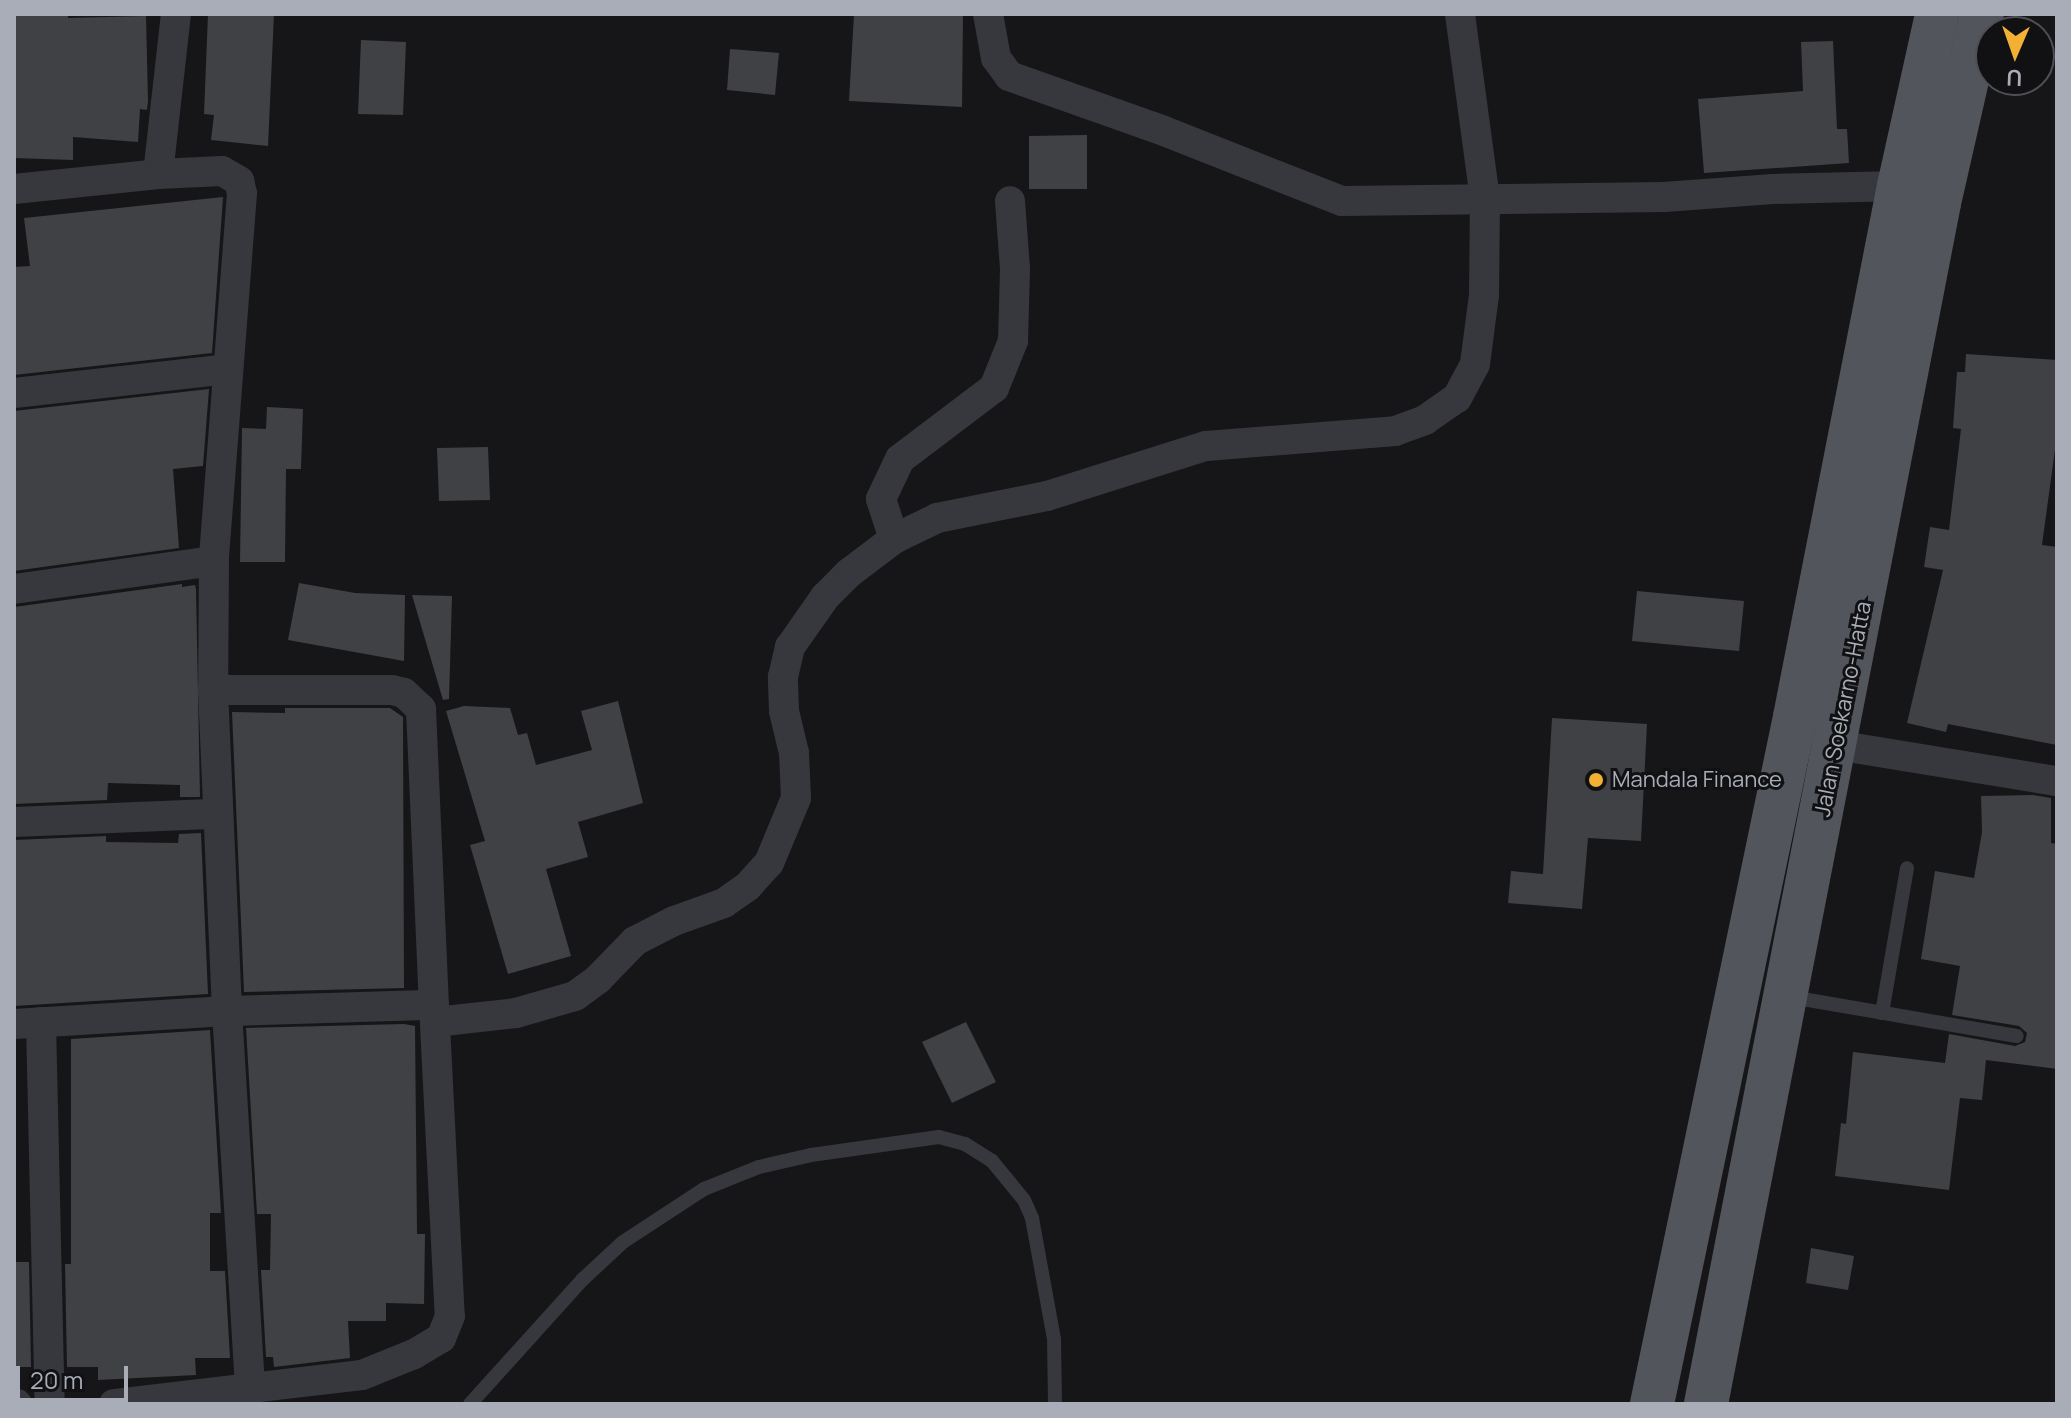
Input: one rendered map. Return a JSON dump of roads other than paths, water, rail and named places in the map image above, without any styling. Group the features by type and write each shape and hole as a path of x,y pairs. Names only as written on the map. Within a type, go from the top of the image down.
{"main road":[{"path":"1652,1404 1795,717 1899,186 1937,14"},
{"name":"Jalan Soekarno-Hatta","path":"1706,1404 1939,203 1982,14"}],"street":[{"path":"158,174 176,14"},
{"path":"988,14 996,58 1009,76 1164,131 1324,196 1361,203 1701,196 1773,189 1899,186"},
{"path":"50,1404 27,1023 227,1011 516,1013 575,996 598,979 635,941 674,921 724,903 748,886 769,863 796,798 794,753 784,711 783,677 790,647 807,619 833,589 894,539 937,518 1047,496 1206,446 1370,435 1425,420 1457,398 1475,364 1484,295 1485,199 1460,14"},
{"path":"14,189 158,174 222,171 239,181 244,204 214,561 213,690 227,1011 250,1391"},
{"path":"894,539 881,499 900,459 994,388 1013,341 1015,269 1010,201"},
{"path":"14,393 228,369"},
{"path":"14,589 214,561"},
{"path":"114,1404 250,1391 362,1375 434,1343 447,1330 450,1316 421,709 404,693 392,690 213,690"},
{"path":"1836,745 2057,781"},
{"path":"14,822 217,814"}],"lane":[{"path":"1882,1013 1907,868"},
{"path":"1787,996 2017,1036"},
{"path":"470,1404 582,1280 623,1242 704,1189 759,1167 811,1155 939,1137 965,1144 992,1161 1024,1200 1032,1218 1054,1339 1055,1404"}],"place":[{"name":"Mandala Finance","path":"1596,780"}]}
